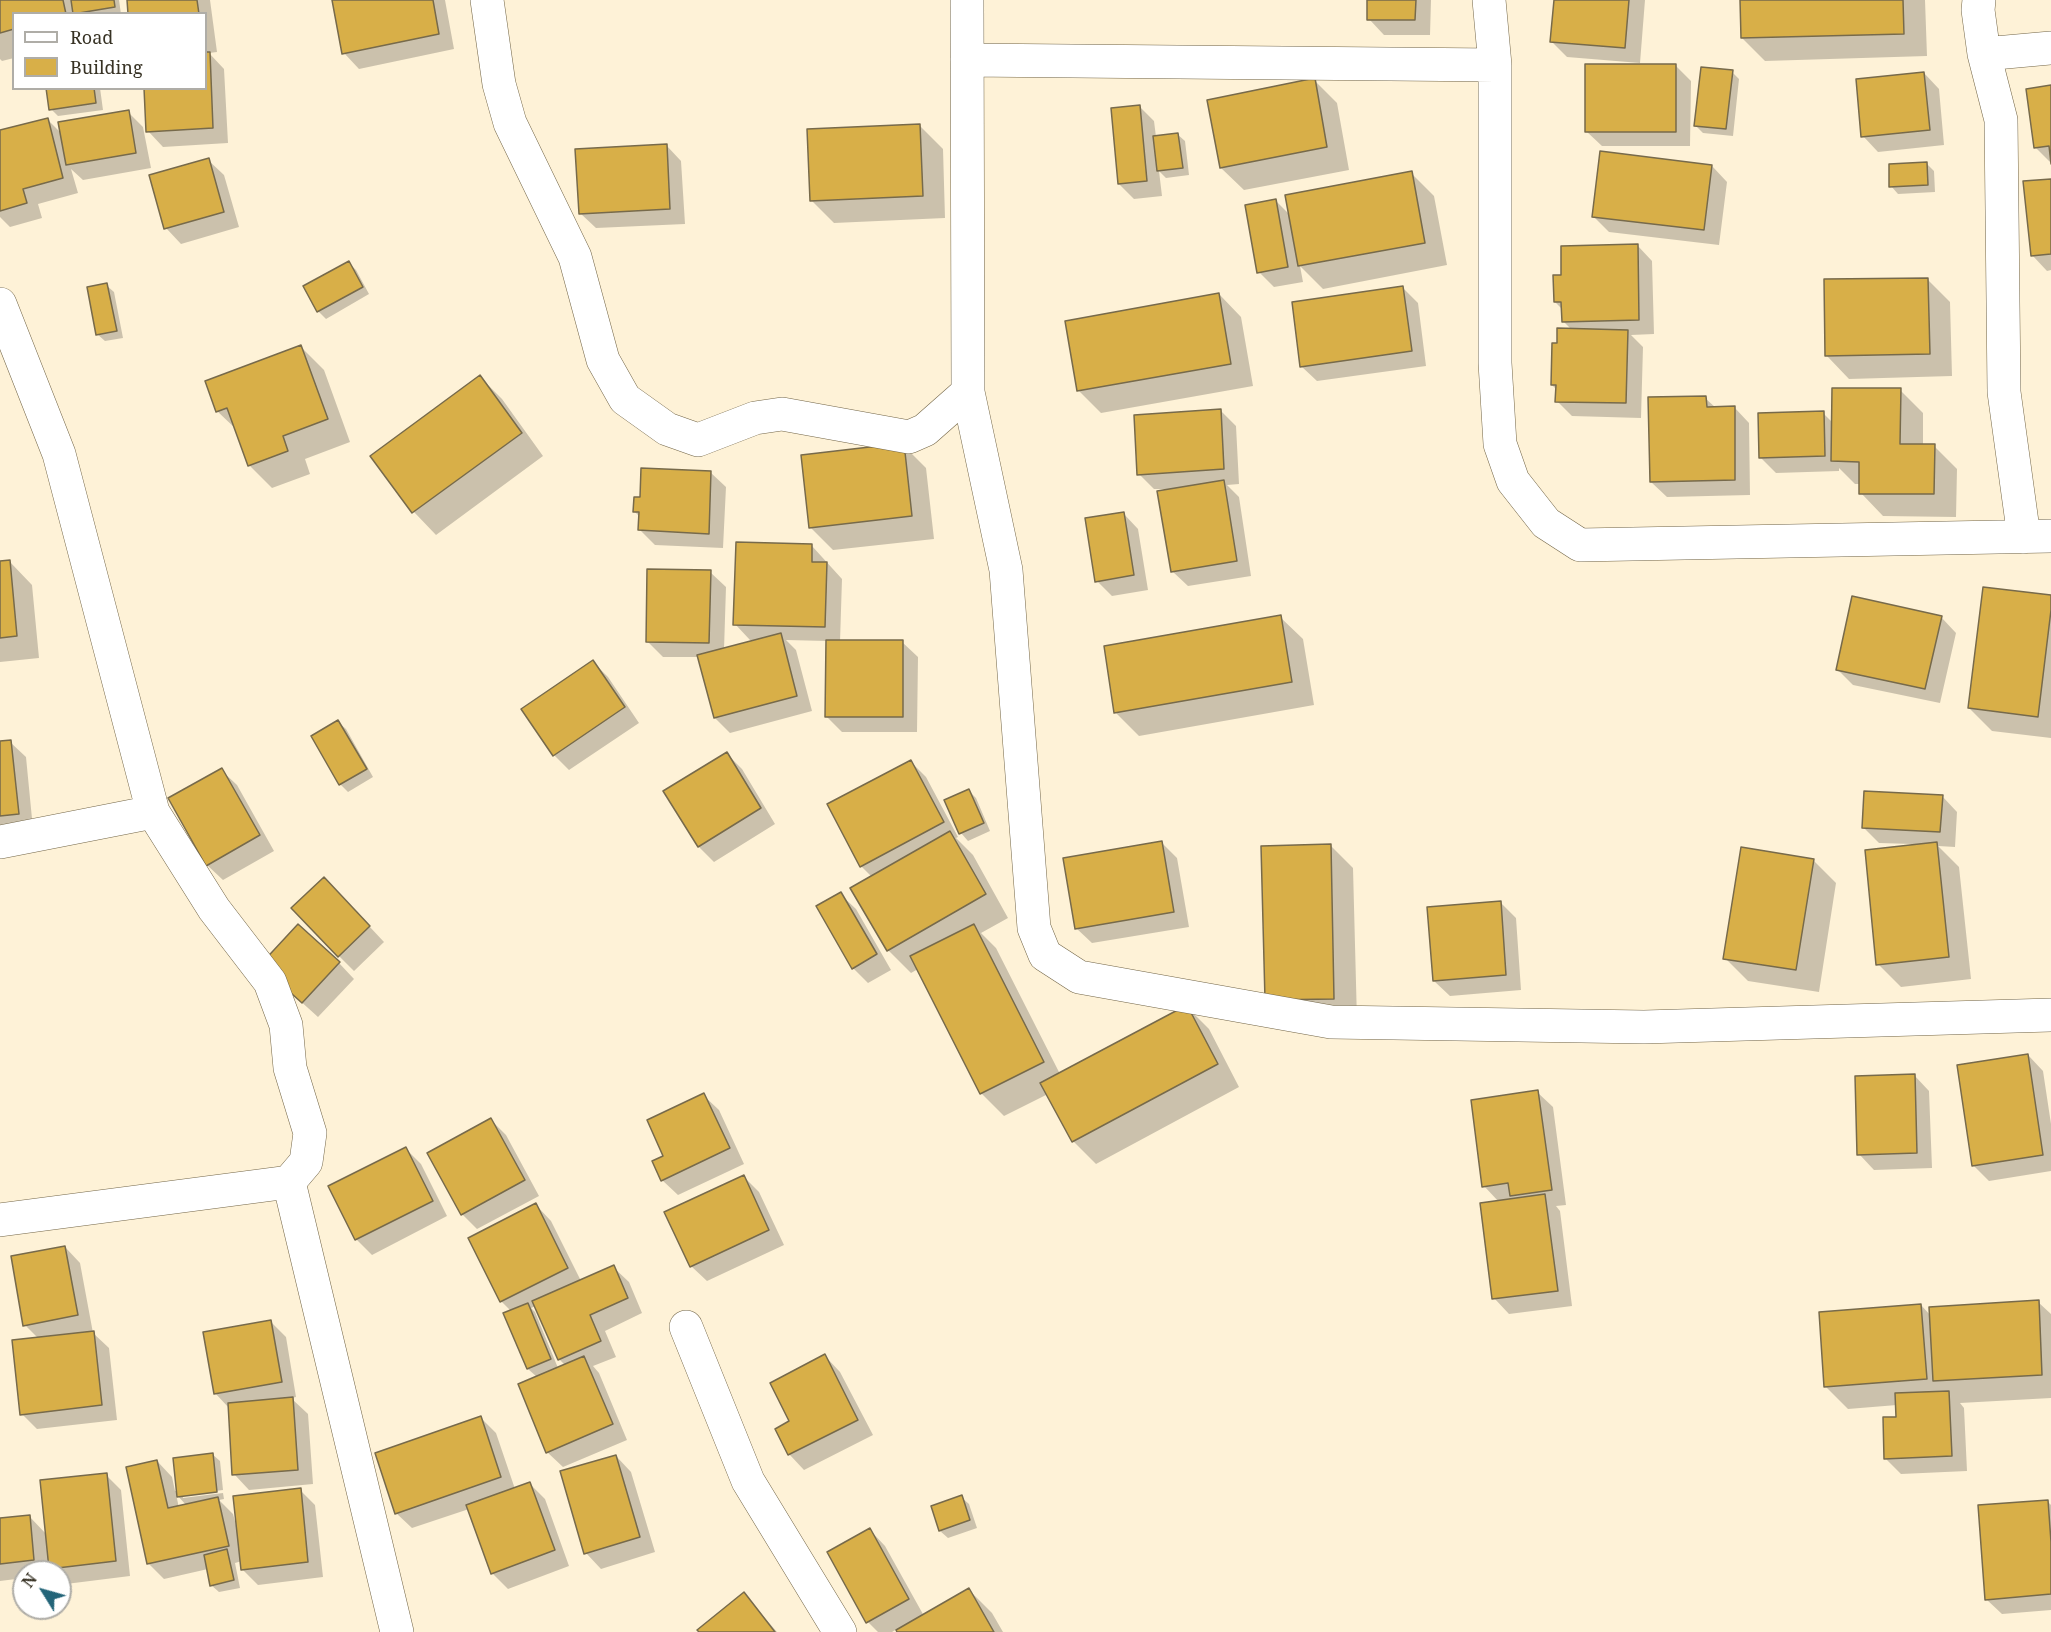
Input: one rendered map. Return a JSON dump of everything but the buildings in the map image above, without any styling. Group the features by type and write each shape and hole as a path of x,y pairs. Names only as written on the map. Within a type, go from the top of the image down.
{"street":[{"path":"487,0 499,84 510,123 575,257 603,360 625,399 667,429 698,440 755,418 782,414 909,437 925,430 968,392"},
{"path":"967,0 968,392 1006,570 1034,928 1045,955 1079,977 1331,1022 1644,1026 2051,1015"},
{"path":"1489,0 1495,65 1495,363 1500,444 1513,481 1546,523 1580,545 2037,536 2004,392 2001,120 1984,54 1978,10 1979,0"},
{"path":"1984,54 2051,48"},
{"path":"967,60 1495,65"},
{"path":"0,304 59,454 153,812 214,909 270,982 286,1025 290,1068 310,1133 306,1162 289,1182 0,1220"},
{"path":"0,842 153,812"},
{"path":"289,1182 397,1632"},
{"path":"686,1328 748,1481 840,1632"}]}
